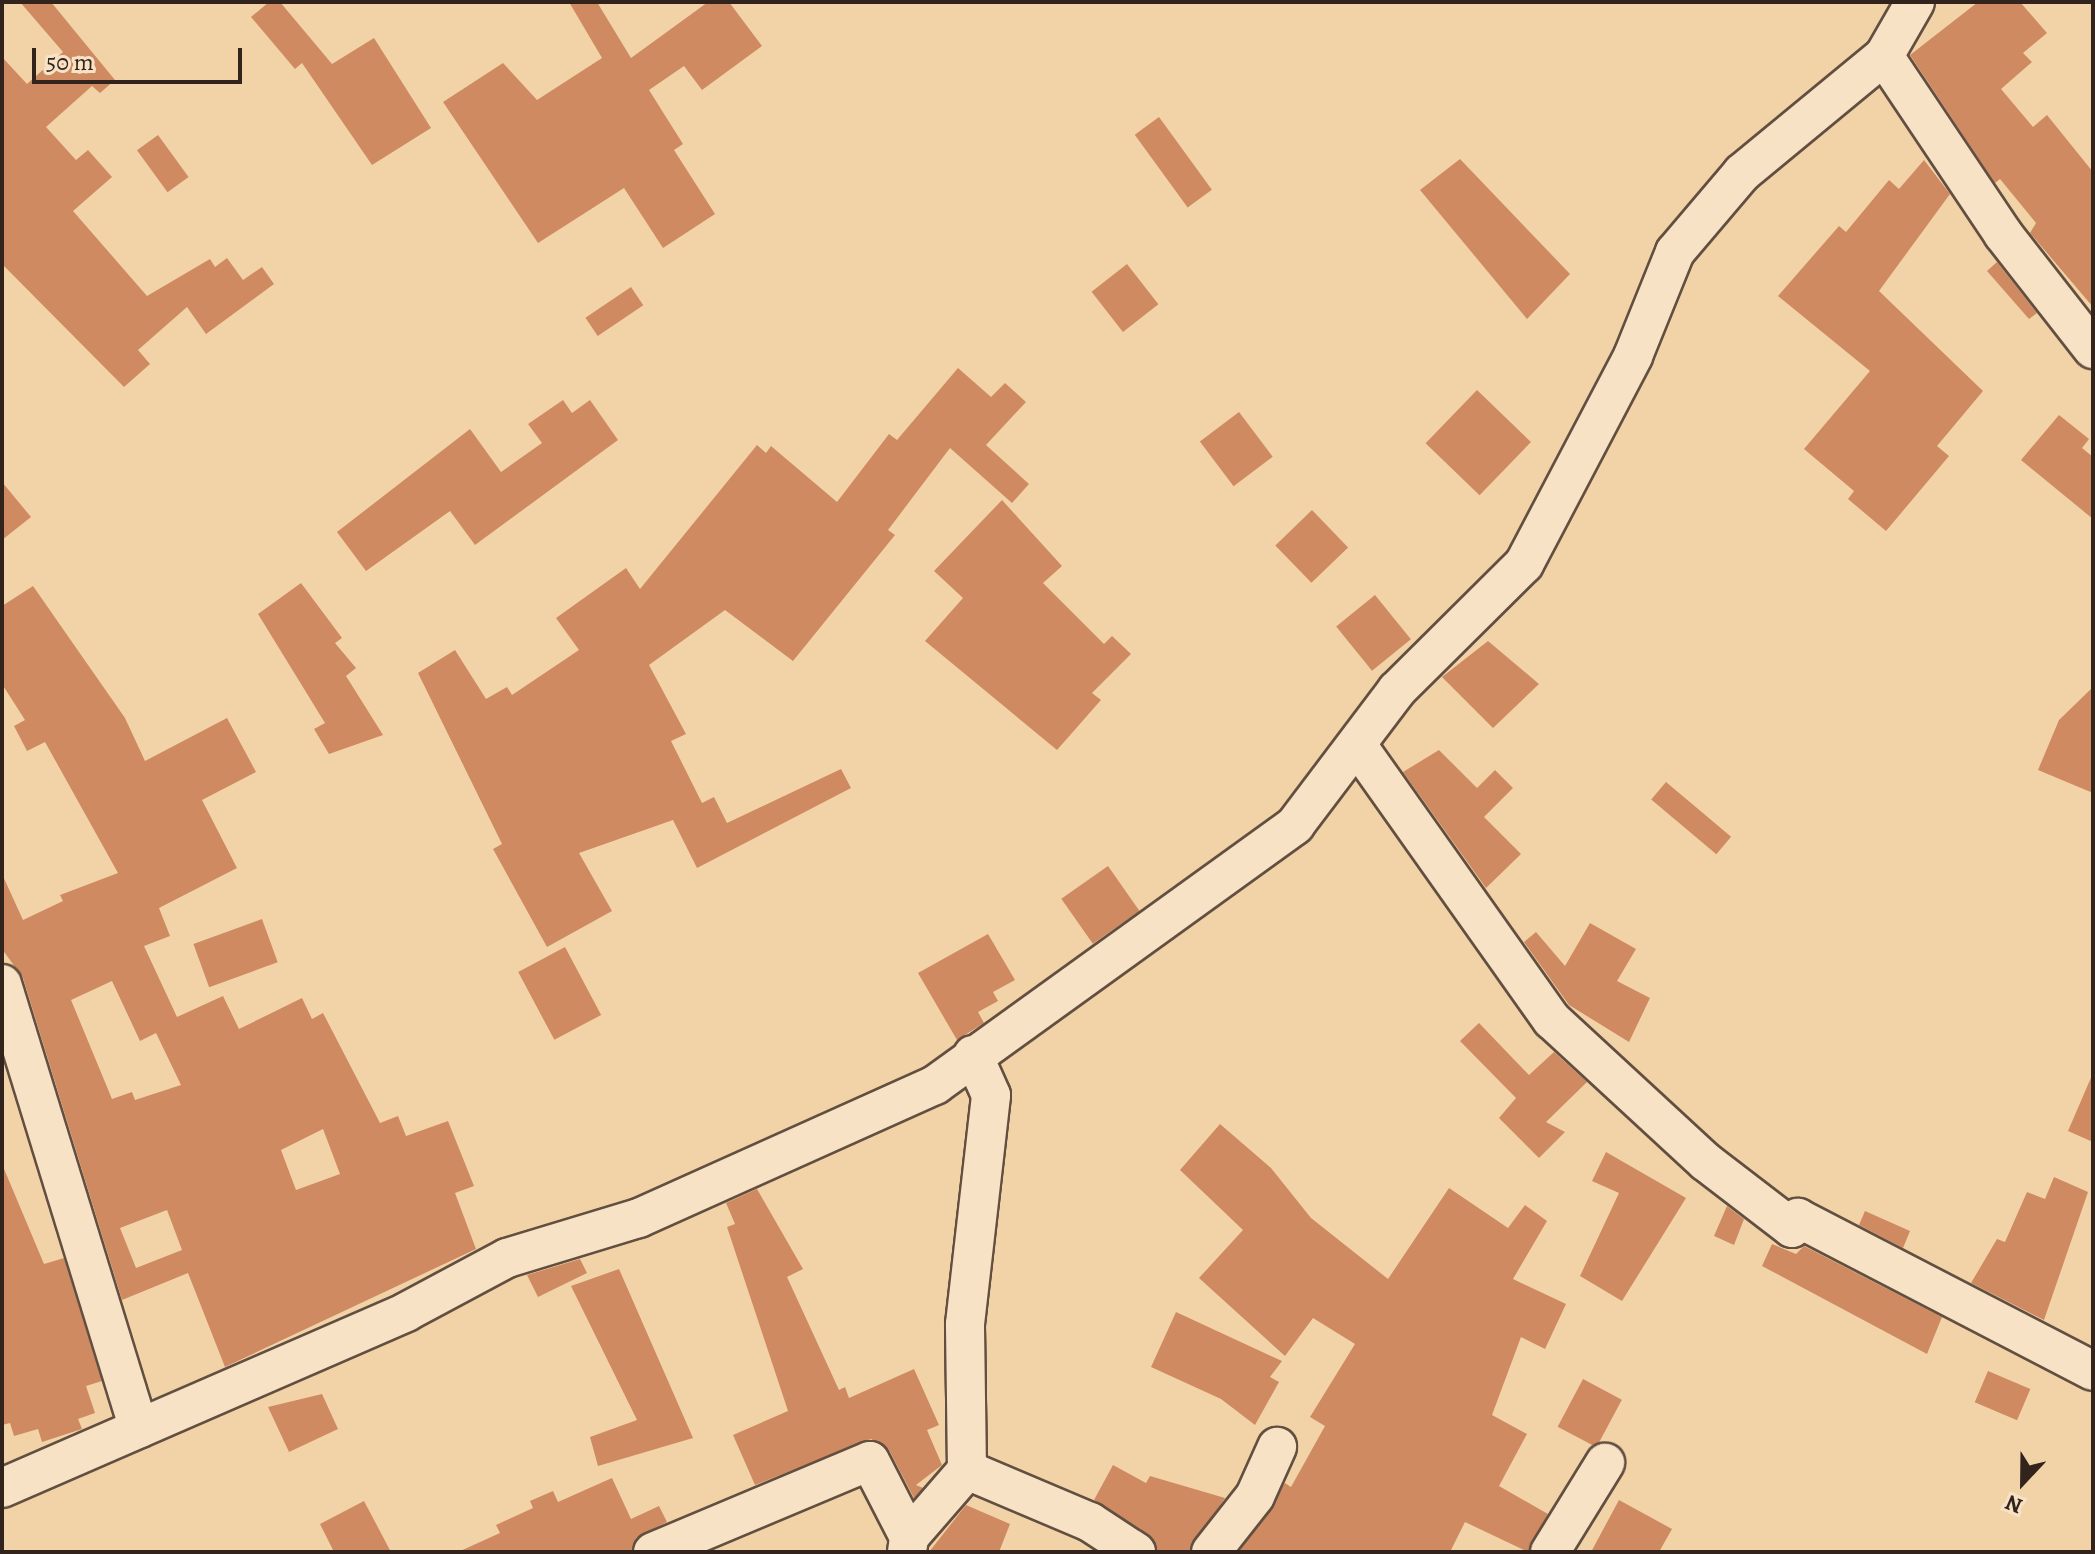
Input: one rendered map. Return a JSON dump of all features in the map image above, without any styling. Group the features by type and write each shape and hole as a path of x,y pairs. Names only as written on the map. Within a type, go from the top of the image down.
{"street":[{"path":"2,1488 406,1312 507,1258 639,1218 935,1085 1295,825 1397,690 1524,564 1633,356 1675,252 1742,173 1884,56 1915,2"},
{"path":"1884,56 2003,234 2093,349"},
{"path":"1357,745 1552,1020 1706,1162 1792,1228 1798,1218 2093,1371"},
{"path":"2,984 139,1428"},
{"path":"653,1552 870,1461 908,1544 967,1470 965,1324 991,1095 973,1055"},
{"path":"1218,1550 1255,1496 1277,1447"},
{"path":"1550,1552 1605,1463"},
{"path":"967,1470 1090,1522 1136,1552"}],"building":[{"path":"20,2 51,2 115,80 100,93 92,86 46,127 76,160 88,150 112,177 73,211 147,296 210,259 215,267 227,258 243,280 262,267 274,284 206,334 187,307 138,350 150,364 124,387 2,264 2,57 27,84 63,52"},
{"path":"269,2 280,2 332,64 374,38 431,128 372,165 302,63 295,69 251,17"},
{"path":"569,2 597,2 631,58 708,2 729,2 762,46 702,90 684,66 649,90 683,144 674,150 715,214 663,248 624,188 538,243 443,102 503,63 537,100 602,58"},
{"path":"1978,2 2020,2 2047,33 2023,53 2032,62 2001,89 2033,127 2047,115 2093,172 2093,307 2030,233 2036,223 2000,179 1995,183 1910,55"},
{"path":"1159,117 1212,190 1188,207 1135,135"},
{"path":"158,135 189,177 168,192 137,150"},
{"path":"1460,159 1570,274 1527,319 1420,190"},
{"path":"1924,160 1950,194 1879,291 1983,391 1937,446 1949,456 1886,531 1848,499 1854,491 1804,449 1870,371 1778,296 1839,226 1846,232 1889,180 1899,189"},
{"path":"1997,262 2037,313 2029,319 1987,271"},
{"path":"1127,264 1158,304 1123,332 1092,292"},
{"path":"631,287 643,305 598,336 585,318"},
{"path":"958,368 991,397 1005,383 1026,402 986,445 1029,484 1012,503 950,448 888,530 895,535 793,661 725,610 649,665 686,734 671,741 702,803 714,797 727,823 841,769 851,788 697,868 673,820 579,853 612,911 547,947 493,849 502,844 418,673 455,650 486,699 507,687 512,695 579,650 556,618 626,568 640,589 757,445 766,453 771,446 837,502 889,434 897,440"},
{"path":"1477,390 1531,442 1480,495 1426,443"},
{"path":"563,400 572,413 590,400 618,440 475,545 450,511 366,571 337,532 470,429 501,472 542,443 528,424"},
{"path":"1239,412 1273,457 1234,486 1200,441"},
{"path":"2059,415 2089,439 2082,448 2093,457 2093,519 2021,460"},
{"path":"2,482 31,517 2,540"},
{"path":"1002,500 1062,566 1043,583 1104,644 1112,636 1131,654 1092,693 1101,700 1057,750 925,641 963,598 934,571"},
{"path":"1312,510 1348,547 1311,583 1275,545"},
{"path":"301,583 342,638 335,643 356,668 346,676 383,735 329,754 314,729 325,723 258,614"},
{"path":"33,586 125,718 145,761 227,718 256,772 202,800 237,868 159,908 170,936 144,946 177,1017 223,996 239,1029 302,998 312,1019 323,1013 380,1123 398,1116 406,1136 448,1121 474,1186 455,1193 476,1249 225,1367 188,1273 122,1300 23,978 2,949 2,874 23,920 63,901 60,895 118,873 45,742 27,751 14,726 25,720 2,684 2,606","holes":["112,981 140,1041 156,1033 181,1085 135,1100 132,1092 112,1099 71,1000","323,1129 340,1174 296,1190 281,1150","167,1210 182,1250 136,1268 120,1228"]},
{"path":"1375,595 1411,639 1372,671 1336,626"},
{"path":"1488,641 1539,684 1493,728 1442,677"},
{"path":"2093,687 2093,793 2038,770 2059,720"},
{"path":"1439,750 1477,788 1495,770 1513,788 1484,817 1521,854 1486,888 1403,772"},
{"path":"1666,782 1731,837 1716,854 1651,800"},
{"path":"1108,866 1140,911 1093,944 1061,899"},
{"path":"262,919 278,962 209,987 193,944"},
{"path":"1590,923 1636,949 1617,981 1650,998 1629,1042 1569,1005 1524,942 1536,932 1565,966"},
{"path":"988,934 1015,980 993,992 998,1001 978,1012 984,1023 957,1040 918,973"},
{"path":"565,947 601,1015 554,1040 518,972"},
{"path":"1479,1023 1529,1075 1554,1052 1587,1082 1546,1122 1565,1132 1539,1158 1499,1118 1516,1098 1460,1041"},
{"path":"2093,1073 2093,1142 2068,1131"},
{"path":"1220,1124 1271,1168 1311,1218 1388,1279 1449,1188 1508,1228 1525,1205 1547,1221 1513,1279 1566,1304 1545,1349 1521,1337 1492,1415 1527,1434 1499,1486 1548,1514 1528,1552 1465,1522 1450,1552 1239,1552 1285,1483 1291,1487 1325,1426 1310,1417 1355,1344 1313,1318 1285,1356 1199,1278 1243,1230 1180,1170"},
{"path":"1606,1152 1686,1198 1622,1301 1580,1276 1619,1193 1592,1181"},
{"path":"2,1164 44,1264 64,1258 102,1381 86,1386 95,1413 78,1419 82,1429 42,1442 38,1429 14,1436 10,1423 2,1425"},
{"path":"2054,1177 2088,1192 2044,1320 1971,1283 1997,1239 2005,1242 2027,1192 2045,1199"},
{"path":"757,1189 803,1269 787,1277 839,1390 845,1387 849,1398 914,1369 939,1425 927,1430 942,1465 916,1485 923,1488 914,1498 889,1450 871,1439 755,1485 733,1435 788,1411 727,1227 735,1224 726,1203"},
{"path":"1727,1206 1744,1219 1734,1245 1714,1236"},
{"path":"1865,1211 1910,1231 1903,1248 1859,1225"},
{"path":"1772,1244 1796,1254 1804,1246 1942,1317 1927,1354 1762,1266"},
{"path":"580,1259 587,1273 538,1297 527,1275"},
{"path":"619,1269 693,1438 598,1466 590,1437 637,1420 571,1286"},
{"path":"1176,1312 1282,1361 1270,1377 1279,1382 1255,1425 1221,1399 1151,1367"},
{"path":"1988,1371 2030,1389 2017,1420 1975,1402"},
{"path":"1583,1379 1622,1400 1596,1447 1558,1427"},
{"path":"322,1394 338,1429 289,1452 268,1407"},
{"path":"1113,1465 1146,1483 1150,1476 1225,1498 1190,1552 1158,1552 1148,1534 1094,1500"},
{"path":"612,1478 631,1519 659,1506 667,1522 636,1538 631,1552 458,1552 500,1533 496,1525 533,1508 530,1501 553,1491 558,1502"},
{"path":"1619,1500 1672,1529 1659,1552 1591,1552"},
{"path":"364,1501 391,1552 334,1552 320,1524"},
{"path":"966,1505 1010,1524 999,1552 929,1552"}]}
